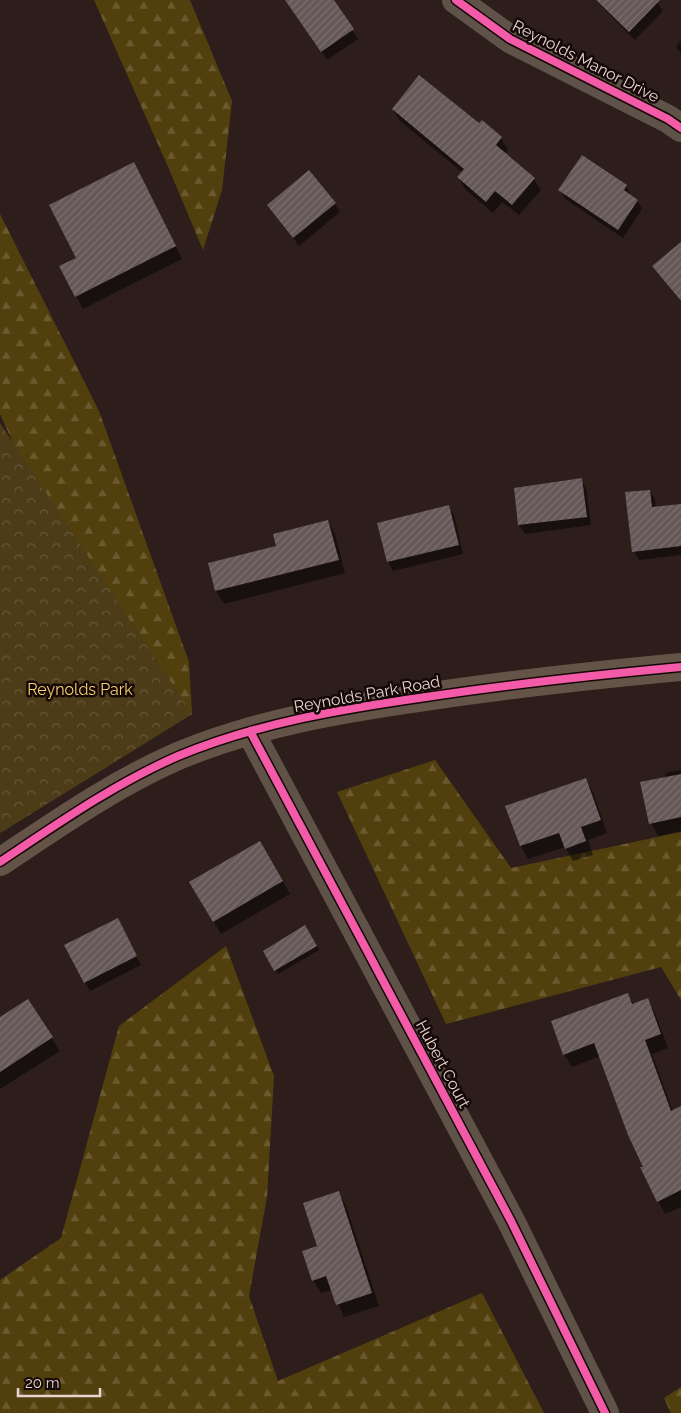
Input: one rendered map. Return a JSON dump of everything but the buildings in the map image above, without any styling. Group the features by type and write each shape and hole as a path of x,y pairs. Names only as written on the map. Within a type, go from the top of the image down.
{"main road":[{"name":"Reynolds Park Road","path":"0,862 80,808 137,777 178,757 250,731 342,709 535,681 681,666"}],"street":[{"name":"Reynolds Manor Drive","path":"456,0 510,39 668,119 681,128"},
{"name":"Hubert Court","path":"250,731 511,1221 606,1413"}],"green space":[{"path":"94,0 190,0 232,101 222,190 203,250 169,169"},
{"path":"0,214 99,411 189,662 192,714 0,833 44,511 0,414"},
{"name":"Reynolds Park","path":"0,423 192,714 0,833"},
{"path":"435,760 511,868 681,832 681,1000 661,967 446,1024 337,792"},
{"path":"226,946 274,1076 267,1197 249,1296 278,1381 482,1293 544,1413 0,1413 0,1280 61,1238 119,1026"},
{"path":"681,1387 681,1413 671,1413 664,1398"}],"cycle path":[{"path":"456,0 510,39 668,119 681,128"},
{"path":"0,862 86,805 154,767 208,744 269,726 331,712 458,692 681,667"},
{"path":"250,731 511,1221 605,1413"}]}
